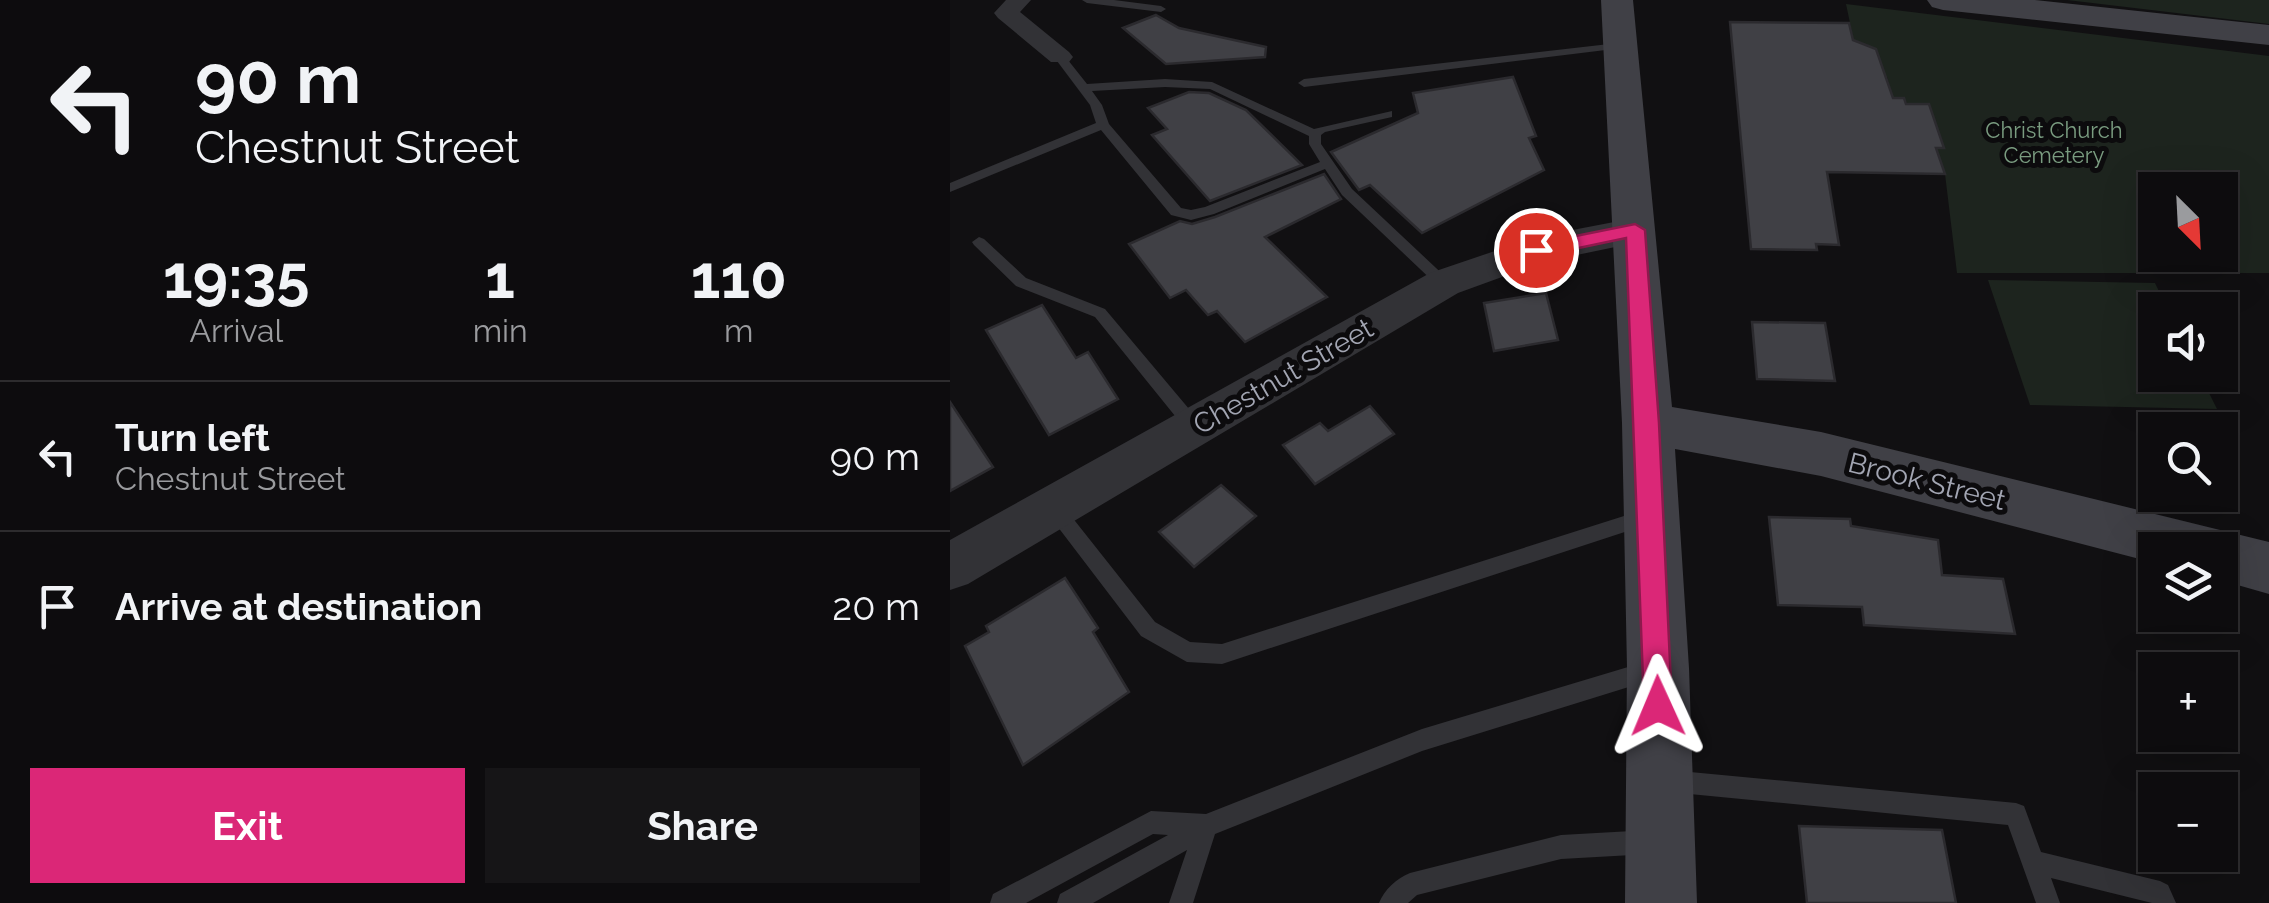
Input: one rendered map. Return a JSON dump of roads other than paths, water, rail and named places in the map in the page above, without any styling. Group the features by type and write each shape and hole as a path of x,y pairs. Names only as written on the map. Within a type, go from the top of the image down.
{"main road":[{"path":"1617,0 1648,423 1658,668 1661,903"},
{"path":"1943,0 2269,36"},
{"name":"Brook Street","path":"1648,423 1821,454 2138,534"},
{"path":"2238,559 2269,568"}],"street":[{"path":"1019,0 1006,13 1060,57"},
{"name":"Chestnut Street","path":"950,567 1444,284 1536,250 1635,230"}],"lane":[{"path":"1087,0 1161,9"},
{"path":"1304,83 1618,46"},
{"path":"1060,57 1096,105 1103,125 1176,212 1190,215 1208,211 1326,164"},
{"path":"1083,88 1165,83 1212,86 1315,134"},
{"path":"1315,134 1331,125 1388,114"},
{"path":"950,188 1103,125"},
{"path":"1315,134 1314,144 1347,192 1444,284"},
{"path":"979,242 1021,282 1100,313 1195,427"},
{"path":"1054,508 1148,629 1187,652 1222,654 1652,515"},
{"path":"1069,903 1206,826 1422,740 1658,668"},
{"path":"1658,780 2016,814 2048,903"},
{"path":"1002,903 1151,822 1206,826"},
{"path":"1181,903 1206,826"},
{"path":"1391,903 1410,885 1561,847 1660,842"},
{"path":"2033,862 2160,892 2164,903"}],"park label":[{"name":"Christ Church Cemetery","path":"2054,142"}]}
